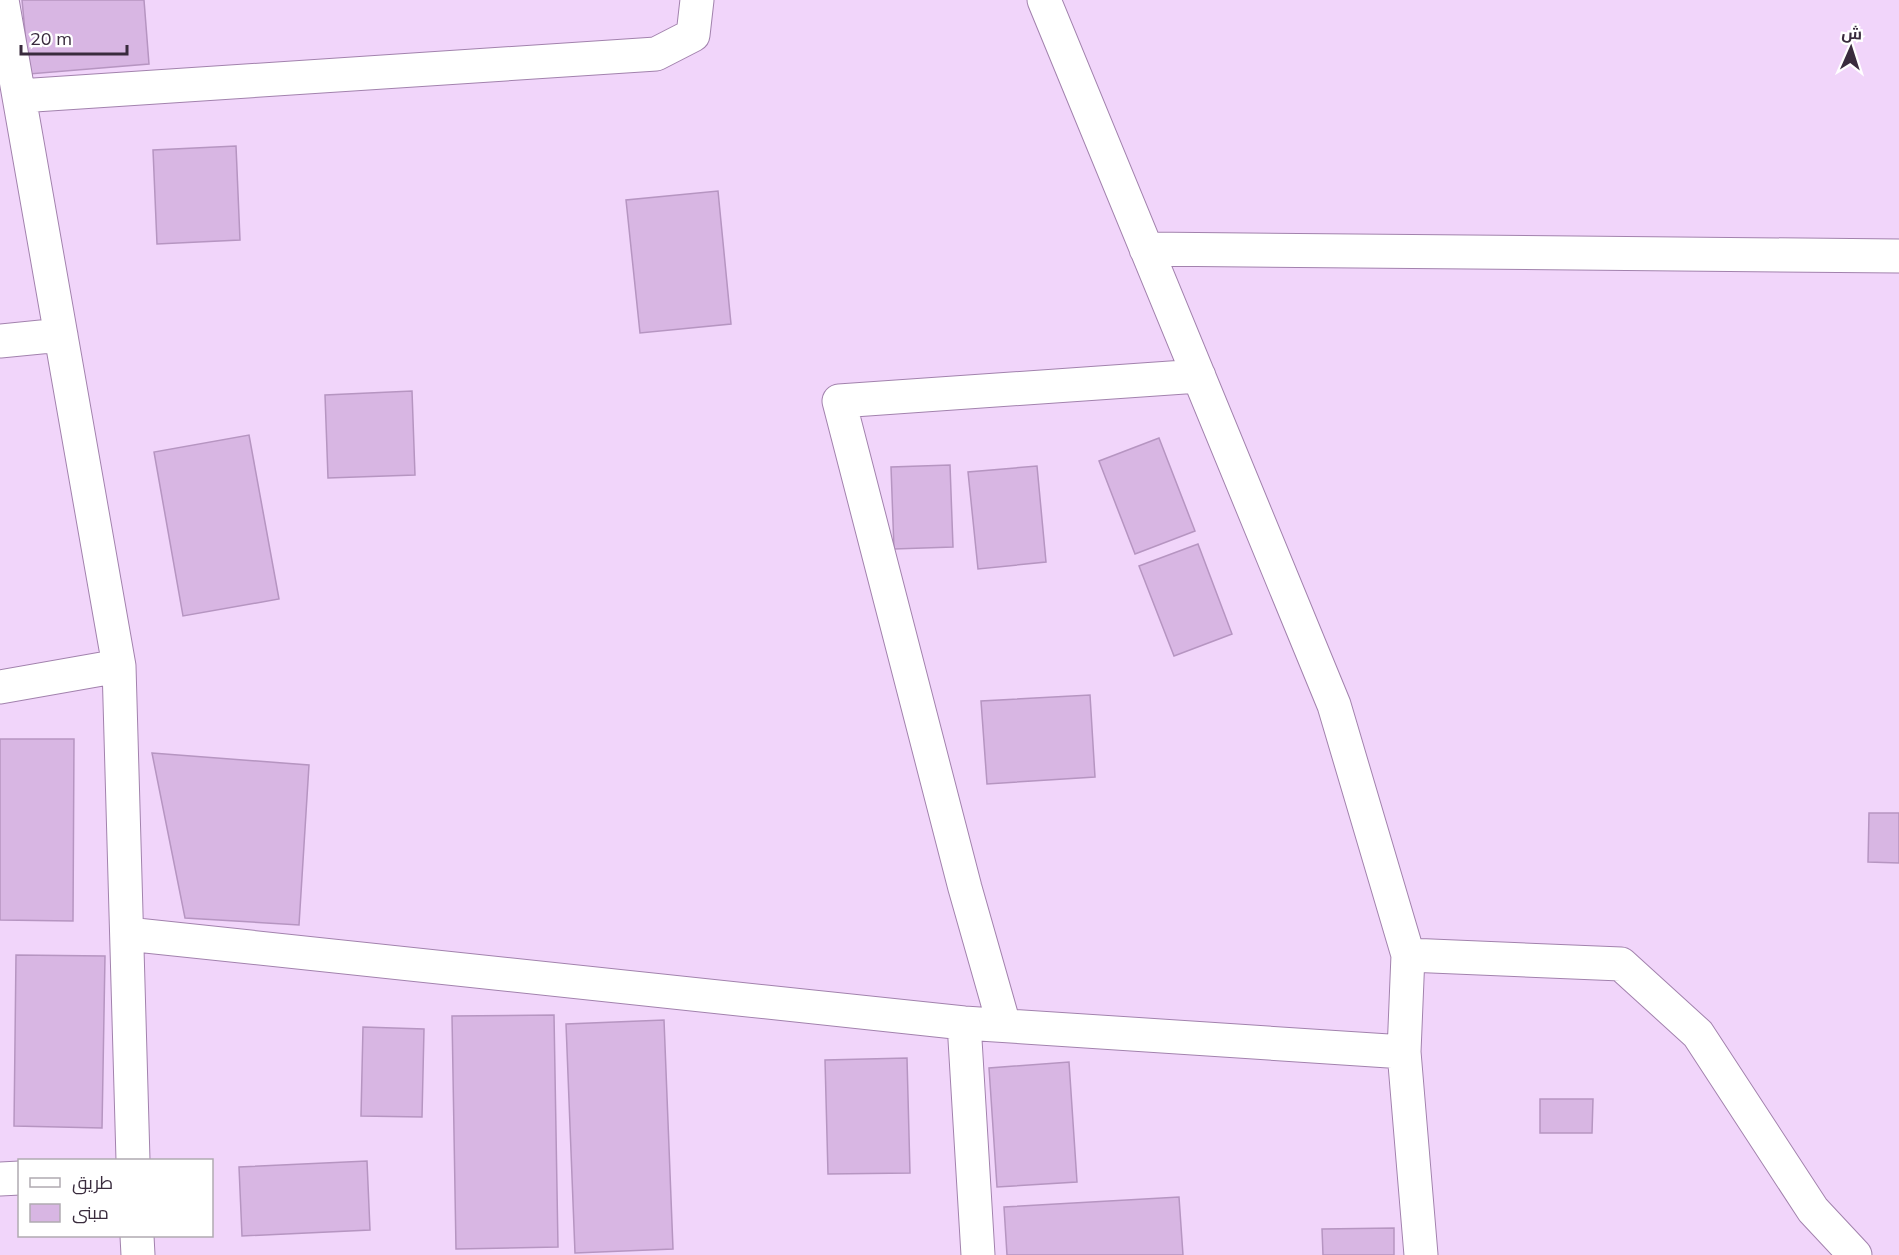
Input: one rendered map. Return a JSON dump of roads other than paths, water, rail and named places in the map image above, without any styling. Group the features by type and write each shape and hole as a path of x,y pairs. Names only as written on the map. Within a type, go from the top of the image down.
{"street":[{"path":"2,0 119,666 133,1159"},
{"path":"19,96 656,54 693,35 698,0"},
{"path":"1044,0 1334,705 1408,954 1404,1052 1421,1255"},
{"path":"1146,249 1899,256"},
{"path":"0,341 61,335"},
{"path":"1004,1025 965,888 839,402 1199,376"},
{"path":"0,687 119,666"},
{"path":"127,934 964,1023 1404,1052"},
{"path":"1408,954 1621,964 1698,1034 1813,1210 1855,1255"},
{"path":"964,1023 978,1255"},
{"path":"0,1179 18,1178"},
{"path":"137,1237 138,1255"}]}
